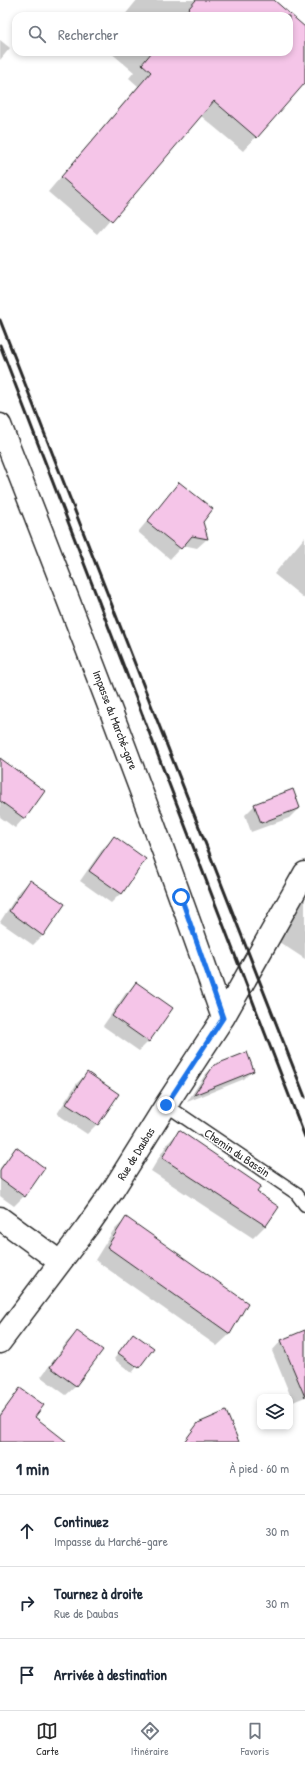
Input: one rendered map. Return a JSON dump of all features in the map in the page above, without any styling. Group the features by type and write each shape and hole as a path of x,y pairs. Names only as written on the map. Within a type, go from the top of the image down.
{"street":[{"name":"Impasse du Marché-gare","path":"0,425 181,897 223,1018"},
{"name":"Rue de Daubas","path":"0,1342 113,1190 223,1018 305,873"},
{"path":"0,1218 60,1262"}],"lane":[{"name":"Chemin du Bassin","path":"166,1105 296,1193 305,1205"}],"building":[{"path":"196,0 274,0 288,12 186,12"},
{"path":"293,17 305,27 305,83 257,138 214,101 112,221 61,177 151,72 142,64 149,56 293,56"},
{"path":"179,482 213,509 203,522 208,539 192,536 181,549 147,522"},
{"path":"0,758 45,791 25,819 0,801"},
{"path":"293,789 300,808 261,823 254,804"},
{"path":"114,836 146,859 122,894 89,871"},
{"path":"30,880 65,904 43,936 9,911"},
{"path":"136,982 173,1008 149,1042 112,1016"},
{"path":"247,1052 254,1071 194,1095 214,1065"},
{"path":"87,1072 119,1094 98,1125 66,1104"},
{"path":"179,1130 261,1186 257,1192 279,1207 266,1226 162,1158"},
{"path":"16,1147 45,1168 25,1197 0,1179 0,1170"},
{"path":"126,1217 248,1303 230,1334 107,1247"},
{"path":"305,1330 305,1397 281,1340"},
{"path":"77,1331 103,1350 76,1386 50,1367"},
{"path":"133,1333 154,1348 139,1368 118,1353"},
{"path":"20,1388 44,1405 35,1417 67,1442 0,1442 0,1416"},
{"path":"226,1411 239,1442 184,1442 198,1423"}],"railway":[{"path":"0,320 305,1097"},
{"path":"0,345 305,1137"}],"route":[{"path":"166,1105 223,1018 181,897"}]}
